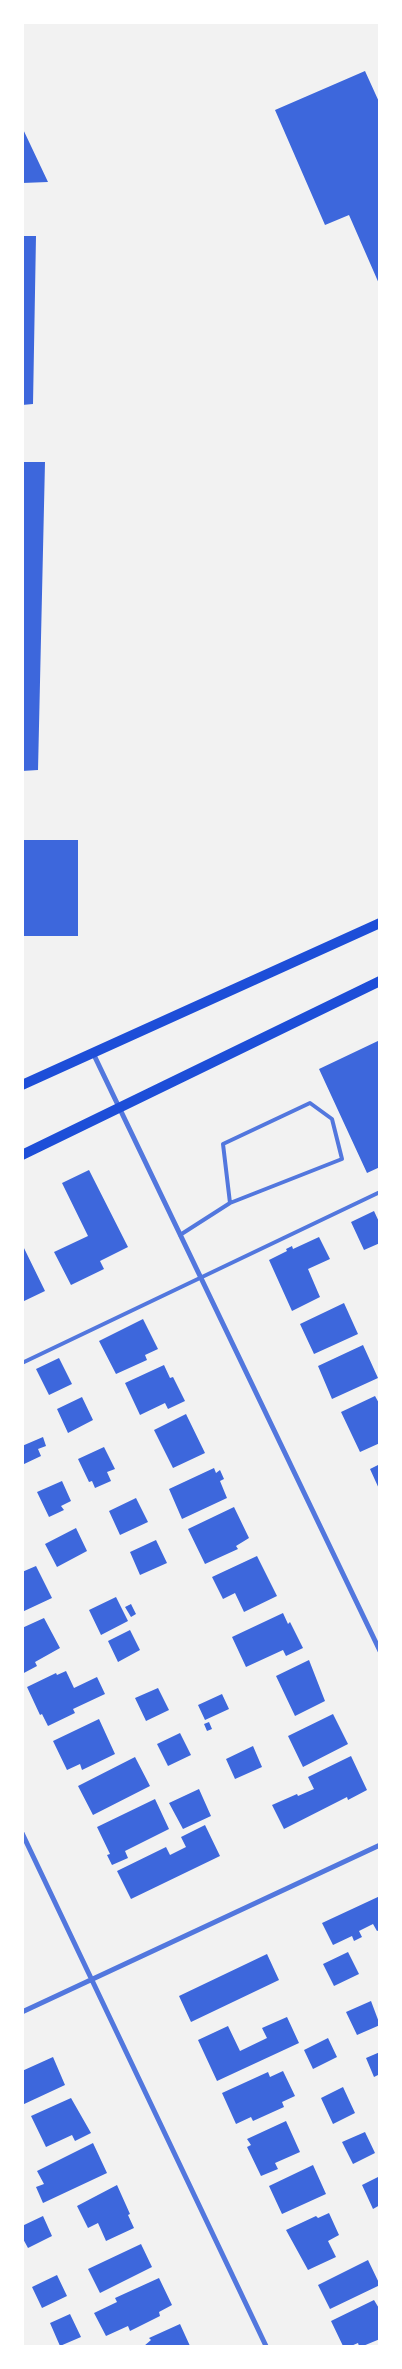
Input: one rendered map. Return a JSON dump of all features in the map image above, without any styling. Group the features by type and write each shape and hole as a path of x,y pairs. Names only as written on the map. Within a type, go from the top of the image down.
{"main road":[{"path":"22,1086 93,1052 380,923"},
{"path":"22,1155 380,981"}],"street":[{"path":"93,1052 380,1651"},
{"path":"22,1833 266,2346"},
{"path":"22,2012 380,1845"}],"lane":[{"path":"180,1235 230,1203 342,1159 332,1119 310,1103 223,1144 230,1203"},
{"path":"22,1363 380,1192"}],"building":[{"path":"365,71 380,104 380,286 349,215 325,225 275,110"},
{"path":"22,127 48,182 22,183"},
{"path":"22,236 36,236 33,404 22,405"},
{"path":"22,462 45,462 38,770 22,771"},
{"path":"22,840 78,840 78,936 22,936"},
{"path":"380,1040 380,1167 367,1173 319,1069"},
{"path":"89,1170 128,1247 100,1261 104,1269 71,1285 54,1252 88,1236 62,1183"},
{"path":"374,1211 380,1224 380,1243 364,1250 351,1222"},
{"path":"319,1237 330,1259 308,1269 320,1297 292,1311 269,1260 287,1251 286,1249 292,1246 293,1249"},
{"path":"22,1244 45,1291 22,1302"},
{"path":"344,1303 358,1334 314,1354 300,1324"},
{"path":"143,1319 158,1349 145,1355 147,1360 116,1374 99,1341"},
{"path":"363,1345 378,1378 332,1399 318,1366"},
{"path":"59,1358 72,1384 49,1395 36,1369"},
{"path":"164,1365 170,1378 173,1377 185,1401 168,1409 165,1403 140,1415 125,1383"},
{"path":"375,1396 380,1405 380,1443 360,1452 341,1412"},
{"path":"82,1397 93,1420 68,1433 57,1409"},
{"path":"186,1414 205,1453 173,1468 154,1430"},
{"path":"43,1437 46,1446 38,1449 41,1456 22,1465 22,1446"},
{"path":"104,1447 115,1469 107,1472 111,1481 95,1488 92,1481 89,1482 78,1459"},
{"path":"380,1464 380,1491 370,1469"},
{"path":"214,1468 216,1473 220,1470 224,1479 220,1481 227,1498 182,1519 169,1489"},
{"path":"62,1481 71,1501 61,1506 64,1510 49,1517 37,1492"},
{"path":"136,1498 148,1522 120,1535 109,1511"},
{"path":"234,1507 249,1538 236,1546 238,1549 205,1564 188,1529"},
{"path":"76,1528 87,1551 57,1567 45,1544"},
{"path":"156,1540 167,1563 140,1575 130,1552"},
{"path":"257,1556 277,1596 244,1612 235,1593 223,1599 212,1577"},
{"path":"36,1566 52,1598 22,1612 22,1572"},
{"path":"116,1597 128,1621 101,1635 89,1610"},
{"path":"131,1604 136,1614 131,1617 125,1607"},
{"path":"283,1613 288,1624 290,1622 303,1648 286,1656 283,1650 246,1667 232,1637"},
{"path":"44,1618 60,1648 35,1662 37,1666 22,1674 22,1628"},
{"path":"130,1630 140,1650 118,1662 108,1641"},
{"path":"309,1660 325,1701 295,1716 276,1676"},
{"path":"66,1671 74,1688 97,1677 105,1694 73,1709 75,1713 48,1726 42,1714 40,1715 27,1687 56,1673 57,1675"},
{"path":"158,1688 169,1710 146,1721 135,1698"},
{"path":"222,1694 229,1709 205,1720 198,1705"},
{"path":"333,1714 348,1744 303,1767 288,1736"},
{"path":"99,1719 115,1754 82,1770 80,1764 67,1770 53,1741"},
{"path":"209,1722 212,1729 207,1731 204,1724"},
{"path":"180,1733 191,1755 168,1766 157,1744"},
{"path":"253,1746 262,1767 235,1779 226,1759"},
{"path":"351,1756 367,1790 348,1800 347,1797 284,1829 272,1805 314,1789 308,1777"},
{"path":"135,1757 150,1786 93,1815 78,1786"},
{"path":"199,1789 211,1816 183,1829 169,1803"},
{"path":"155,1799 169,1829 125,1851 128,1858 112,1865 107,1855 110,1854 97,1827"},
{"path":"205,1825 220,1856 131,1899 117,1871 166,1847 170,1855 186,1847 181,1837"},
{"path":"380,1896 380,1930 377,1931 373,1924 359,1931 362,1937 354,1941 352,1936 333,1945 322,1923"},
{"path":"348,1952 359,1974 334,1986 323,1964"},
{"path":"267,1954 279,1980 191,2022 179,1996"},
{"path":"371,2001 380,2025 357,2035 346,2012"},
{"path":"287,2017 299,2043 217,2081 198,2040 228,2026 240,2051 267,2038 262,2028"},
{"path":"328,2038 337,2057 313,2069 304,2050"},
{"path":"380,2052 380,2074 374,2077 366,2058"},
{"path":"53,2057 65,2085 22,2105 22,2071"},
{"path":"283,2071 295,2096 282,2102 284,2107 253,2121 251,2117 236,2124 222,2093 268,2072 270,2077"},
{"path":"343,2087 355,2113 333,2124 321,2098"},
{"path":"71,2098 91,2133 75,2141 72,2135 46,2147 31,2116"},
{"path":"286,2121 300,2152 275,2163 278,2169 261,2176 247,2147 251,2145 247,2139"},
{"path":"365,2132 375,2153 353,2164 342,2142"},
{"path":"93,2143 107,2173 43,2203 36,2187 44,2184 37,2171"},
{"path":"313,2165 326,2194 282,2214 269,2186"},
{"path":"380,2176 380,2205 373,2209 362,2185"},
{"path":"117,2185 134,2228 106,2241 98,2223 88,2228 77,2206"},
{"path":"329,2213 339,2235 328,2241 336,2257 308,2270 286,2230 316,2216 318,2218"},
{"path":"43,2216 52,2236 28,2248 22,2237 22,2226"},
{"path":"141,2244 152,2267 100,2293 88,2269"},
{"path":"368,2260 380,2285 330,2309 318,2285"},
{"path":"57,2275 67,2296 42,2308 32,2287"},
{"path":"159,2278 172,2305 159,2312 160,2316 130,2331 128,2326 106,2336 94,2313 117,2302 115,2298"},
{"path":"374,2300 380,2310 380,2339 363,2346 359,2346 358,2343 351,2346 343,2346 331,2321"},
{"path":"70,2314 81,2337 60,2346 50,2323"},
{"path":"180,2324 190,2346 144,2346 151,2340 149,2338"}]}
